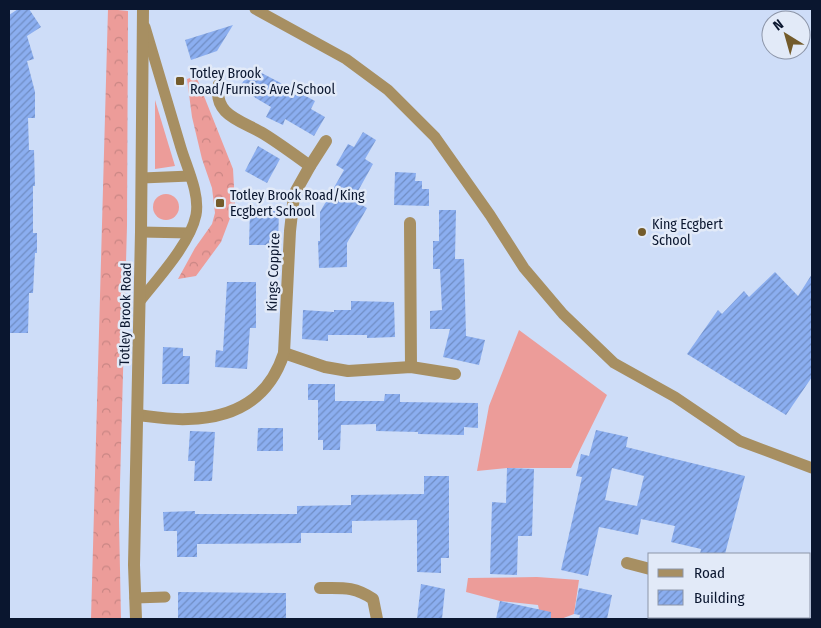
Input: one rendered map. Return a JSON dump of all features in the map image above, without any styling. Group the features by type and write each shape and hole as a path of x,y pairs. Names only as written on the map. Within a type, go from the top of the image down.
{"street":[{"name":"Totley Brook Road","path":"136,619 134,565 140,301 143,15"},
{"path":"219,84 217,91 218,101 223,110 232,118 264,134 310,166"},
{"name":"Kings Coppice","path":"138,415 188,419 222,414 242,407 260,395 272,382 280,367 284,353 293,204 296,192 326,141"},
{"path":"410,223 411,367"},
{"path":"284,353 325,367 348,370 411,367 455,374"},
{"path":"627,563 648,568"},
{"path":"320,588 348,587 362,591 373,599 377,619"}],"lane":[{"path":"255,9 346,59 388,90 435,137 490,215 524,268 563,314 614,363 675,397 740,441 812,468"},
{"path":"140,301 168,266 189,233 196,217 197,206 143,15"},
{"path":"142,178 190,176"},
{"path":"141,232 189,233"},
{"path":"135,598 165,597"}],"green space":[{"path":"108,9 128,11 127,226 119,521 121,619 91,619"},
{"path":"196,76 233,169 235,205 221,242 196,276 178,279 195,248 212,224 215,213 212,188 202,159 192,117 187,79"},
{"path":"155,100 175,166 155,169"},
{"path":"166,194 175,198 179,207 175,216 166,220 157,216 153,207 157,198"},
{"path":"519,330 607,395 571,468 507,468 477,471 489,406"},
{"path":"537,577 579,580 574,614 561,619 541,619 538,605 500,601 466,592 468,578"}],"building":[{"path":"18,9 29,9 41,27 27,36 34,59 27,61 35,92 35,118 28,118 29,150 34,150 33,233 37,233 33,293 29,293 28,333 9,333 9,15"},
{"path":"233,25 217,51 191,60 185,40"},
{"path":"252,68 315,101 311,109 325,117 314,136 285,119 283,125 266,117 271,107 239,88"},
{"path":"363,132 376,140 365,159 373,164 353,200 367,208 347,243 347,267 319,268 320,212 344,170 336,165 348,144 354,147"},
{"path":"258,146 280,159 267,183 245,171"},
{"path":"395,172 416,173 415,181 422,181 422,189 429,189 429,206 394,205"},
{"path":"439,210 456,210 455,259 464,259 466,336 485,340 479,365 443,357 450,329 430,329 430,311 442,310 440,269 433,269 433,241 439,241"},
{"path":"250,211 279,211 278,245 249,245"},
{"path":"775,272 798,296 812,274 812,377 786,415 687,354 718,310 722,314 744,291 749,297"},
{"path":"227,282 256,282 256,328 250,328 247,369 215,367 216,350 223,351"},
{"path":"351,301 394,302 395,337 367,338 367,335 328,335 328,341 302,339 303,310 334,312 334,310 351,310"},
{"path":"163,347 183,348 183,356 190,356 189,384 162,384"},
{"path":"308,384 335,384 335,401 384,401 385,394 400,394 400,402 478,403 478,428 464,427 464,435 418,434 418,432 376,431 376,424 341,425 340,450 323,450 323,440 318,440 318,400 308,400"},
{"path":"258,428 283,428 283,451 257,451"},
{"path":"596,430 628,437 626,447 745,476 725,553 700,553 701,549 671,542 675,526 641,519 638,535 599,527 588,576 561,570 582,477 576,476 581,454 589,456","holes":["612,468 644,476 637,506 605,500"]},
{"path":"190,431 215,432 212,481 194,481 195,461 188,461"},
{"path":"507,468 534,469 532,536 518,536 517,575 490,574 492,502 506,503"},
{"path":"424,476 449,476 449,558 441,558 441,573 417,572 417,520 352,521 352,533 301,533 301,543 197,544 197,557 177,557 177,531 164,531 163,512 195,511 195,514 297,514 297,506 351,505 351,495 424,494"},
{"path":"421,584 445,589 442,619 417,619"},
{"path":"579,588 612,595 607,619 579,619 580,615 574,614"},
{"path":"178,592 286,593 286,619 178,619"},
{"path":"500,601 551,612 551,619 496,619"}],"place":[{"name":"Totley Brook Road/Furniss Ave/School","path":"180,81"},
{"name":"Totley Brook Road/King Ecgbert School","path":"220,203"},
{"name":"King Ecgbert School","path":"642,232"}]}
